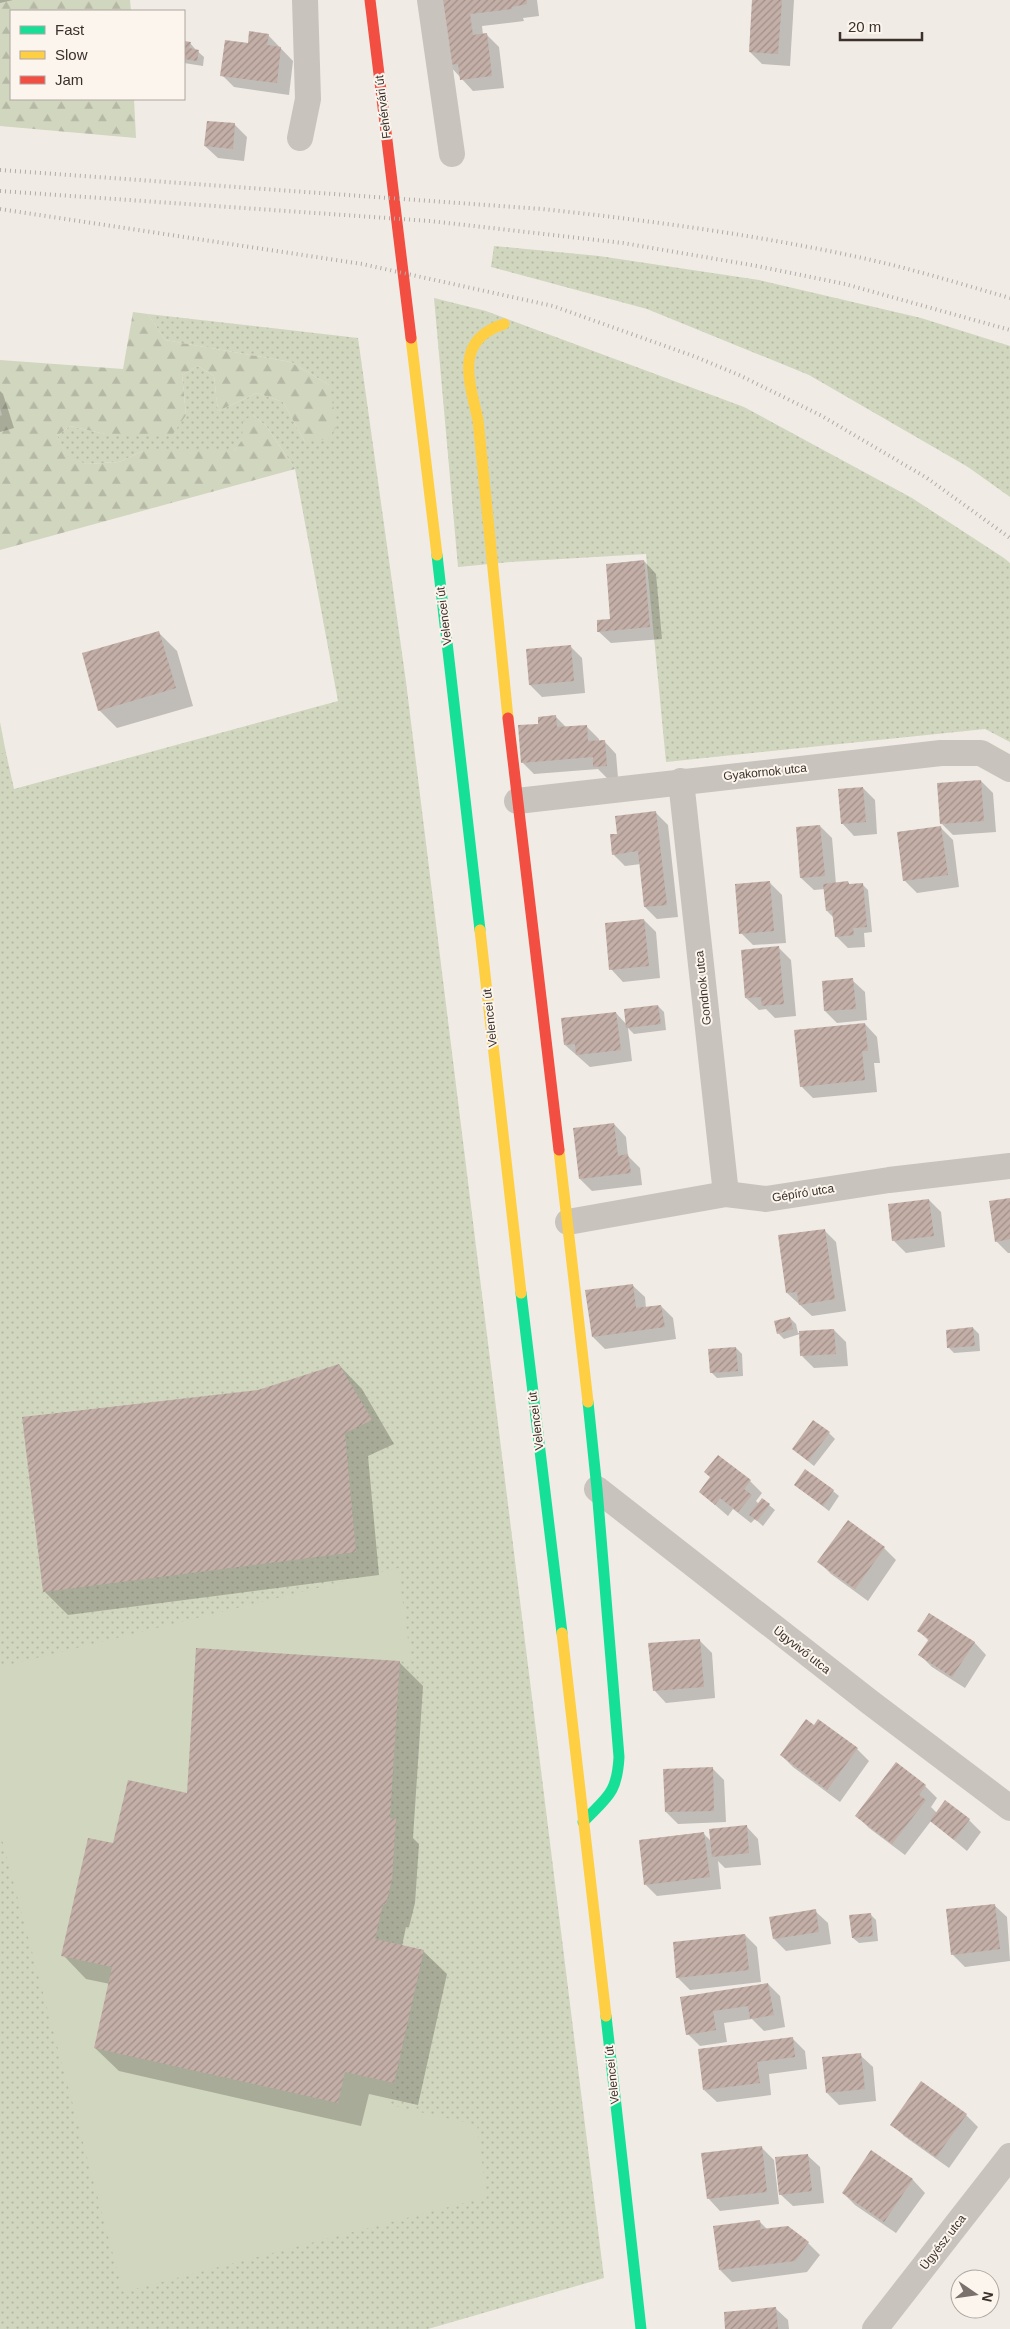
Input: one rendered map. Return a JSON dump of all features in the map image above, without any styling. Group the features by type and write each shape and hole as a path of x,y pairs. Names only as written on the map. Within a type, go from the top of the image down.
{"main road":[{"name":"Fehérvári út","path":"370,0 396,215"},
{"name":"Velencei út","path":"396,215 465,786 502,1133 641,2329"},
{"path":"504,324 490,326 480,332 472,344 469,359 478,420 517,800 568,1222 597,1489 619,1757 618,1780 583,1822"}],"street":[{"path":"300,138 308,99 304,0"},
{"path":"430,0 452,154"},
{"name":"Gyakornok utca","path":"517,800 941,752 980,753 1010,769"},
{"name":"Gondnok utca","path":"681,781 726,1194"},
{"name":"Gépíró utca","path":"568,1222 726,1194 766,1199 889,1180 1010,1166"},
{"name":"Ügyvivő utca","path":"597,1489 870,1703 1010,1808"},
{"name":"Ügyész utca","path":"875,2329 1010,2156"}],"green space":[{"path":"0,0 130,0 131,10 10,10 10,100 134,100 136,138 0,126"},
{"path":"494,246 599,256 759,280 921,318 1010,346 1010,497 968,467 809,375 647,309 491,267"},
{"path":"434,298 486,311 744,407 912,498 1004,558 1010,563 1010,742 985,729 666,762 646,554 458,567"},
{"path":"133,312 148,314 165,340 291,362 329,385 337,426 328,439 305,442 283,402 257,393 218,411 214,376 198,366 182,375 186,415 173,434 105,434 70,426 57,436 67,456 86,464 119,462 143,451 234,451 242,440 243,421 253,415 267,427 295,469 0,550 0,416 2,415 0,408 0,360 123,369"},
{"path":"148,314 358,338 406,682 604,2278 428,2329 0,2329 0,753 6,753 14,789 338,701 295,469 267,427 253,415 242,440 234,451 143,451 119,462 86,464 67,457 57,436 70,426 105,434 186,415 182,375 198,366 214,376 218,411 257,393 283,402 305,442 329,385 291,362 165,340"},
{"path":"0,722 6,753 0,753"},
{"path":"398,1568 411,1661 400,1661 390,1818 396,1819 392,1879 386,1904 383,1904 375,1938 424,1950 389,2105 477,2125 487,2197 123,2292 0,1832 0,1667"}],"building":[{"path":"440,0 527,0 527,4 512,7 512,9 470,14 473,35 487,33 492,76 460,80 458,64 448,65"},
{"path":"752,0 782,0 778,54 749,52"},
{"path":"249,31 269,34 267,45 281,47 277,83 220,76 225,40 248,43"},
{"path":"185,41 191,42 189,48 199,50 197,61 185,59"},
{"path":"207,121 235,123 233,149 204,146"},
{"path":"644,560 650,627 597,632 597,620 610,619 606,564"},
{"path":"159,631 176,688 98,711 82,653"},
{"path":"571,645 574,681 529,685 526,649"},
{"path":"556,715 557,727 587,725 588,741 605,740 607,766 593,767 593,757 521,763 518,725 538,724 538,717"},
{"path":"981,780 984,821 940,824 937,783"},
{"path":"863,787 866,822 841,824 838,789"},
{"path":"656,811 667,905 644,907 638,851 612,855 610,834 617,834 615,816"},
{"path":"820,825 825,876 800,878 796,827"},
{"path":"941,826 948,875 903,881 897,832"},
{"path":"770,881 774,931 739,934 735,884"},
{"path":"848,881 849,884 863,883 867,927 853,928 854,935 835,937 832,910 826,911 823,884"},
{"path":"644,919 649,966 609,970 605,923"},
{"path":"779,946 784,1004 762,1006 761,997 745,998 741,950"},
{"path":"853,978 856,1009 824,1011 822,981"},
{"path":"658,1005 661,1024 626,1028 624,1009"},
{"path":"616,1012 621,1050 576,1055 575,1044 564,1045 561,1018"},
{"path":"865,1023 868,1051 862,1051 865,1080 800,1087 794,1030"},
{"path":"614,1123 618,1156 628,1154 631,1173 579,1179 573,1128"},
{"path":"1010,1198 1010,1239 995,1242 989,1201"},
{"path":"929,1199 934,1236 892,1241 888,1204"},
{"path":"825,1229 835,1299 799,1305 797,1292 786,1293 778,1235"},
{"path":"633,1284 636,1308 661,1305 665,1327 592,1337 585,1290"},
{"path":"790,1317 793,1329 777,1334 774,1321"},
{"path":"973,1327 975,1346 947,1348 946,1330"},
{"path":"834,1329 836,1354 800,1356 799,1331"},
{"path":"736,1347 738,1371 710,1373 708,1349"},
{"path":"339,1364 372,1420 345,1433 356,1552 43,1592 22,1417 258,1390"},
{"path":"813,1420 830,1432 808,1461 792,1449"},
{"path":"718,1455 751,1480 744,1489 752,1495 738,1512 720,1498 715,1505 699,1492 710,1477 704,1472"},
{"path":"805,1469 834,1490 823,1506 794,1485"},
{"path":"762,1498 770,1504 757,1521 749,1515"},
{"path":"848,1520 885,1547 855,1589 817,1562"},
{"path":"929,1613 975,1642 952,1677 918,1655 929,1639 917,1631"},
{"path":"700,1639 704,1687 653,1691 648,1643"},
{"path":"196,1648 400,1661 390,1818 396,1819 392,1879 386,1904 383,1904 375,1939 424,1950 394,2083 345,2072 338,2103 94,2048 112,1967 61,1956 88,1838 113,1843 128,1780 187,1793"},
{"path":"806,1719 814,1725 818,1719 858,1748 827,1790 780,1755"},
{"path":"896,1762 926,1785 919,1795 926,1800 892,1844 855,1816"},
{"path":"713,1767 714,1811 665,1812 663,1769"},
{"path":"945,1800 970,1819 954,1840 930,1821"},
{"path":"747,1825 749,1853 712,1857 709,1829"},
{"path":"704,1832 710,1877 644,1885 639,1840"},
{"path":"995,1904 1000,1949 951,1955 946,1909"},
{"path":"816,1909 819,1932 773,1939 769,1917"},
{"path":"871,1913 873,1936 852,1938 849,1915"},
{"path":"745,1934 749,1970 676,1978 673,1942"},
{"path":"768,1983 774,2015 750,2019 748,2006 713,2011 716,2030 686,2035 680,1997"},
{"path":"793,2037 795,2057 757,2062 760,2083 703,2090 698,2049"},
{"path":"861,2053 865,2089 826,2093 822,2057"},
{"path":"921,2081 967,2114 936,2157 890,2125"},
{"path":"762,2146 767,2192 707,2199 701,2153"},
{"path":"871,2150 913,2179 884,2222 842,2193"},
{"path":"808,2154 812,2191 779,2195 775,2157"},
{"path":"760,2220 761,2229 788,2226 809,2242 795,2261 719,2270 713,2226"},
{"path":"776,2307 778,2329 725,2329 724,2312"}],"railway":[{"path":"0,170 542,209 620,218 737,234 873,260 1010,298"},
{"path":"0,191 430,221 623,243 757,266 845,284 1010,330"},
{"path":"0,209 362,264 553,306 696,357 739,375 822,416 927,478 1010,538"}],"traffic: fast":[{"path":"437,555 480,930"},
{"path":"521,1293 562,1633"},
{"path":"583,1822 604,1800 613,1787 619,1757 588,1402"},
{"path":"606,2016 641,2329"}],"traffic: slow":[{"path":"504,324 488,331 478,340 471,351 469,376 478,420 508,718"},
{"path":"411,338 437,555"},
{"path":"480,930 521,1293"},
{"path":"559,1150 588,1402"},
{"path":"562,1633 606,2016"}],"traffic: jam":[{"path":"370,0 411,338"},
{"path":"508,718 559,1150"}]}
